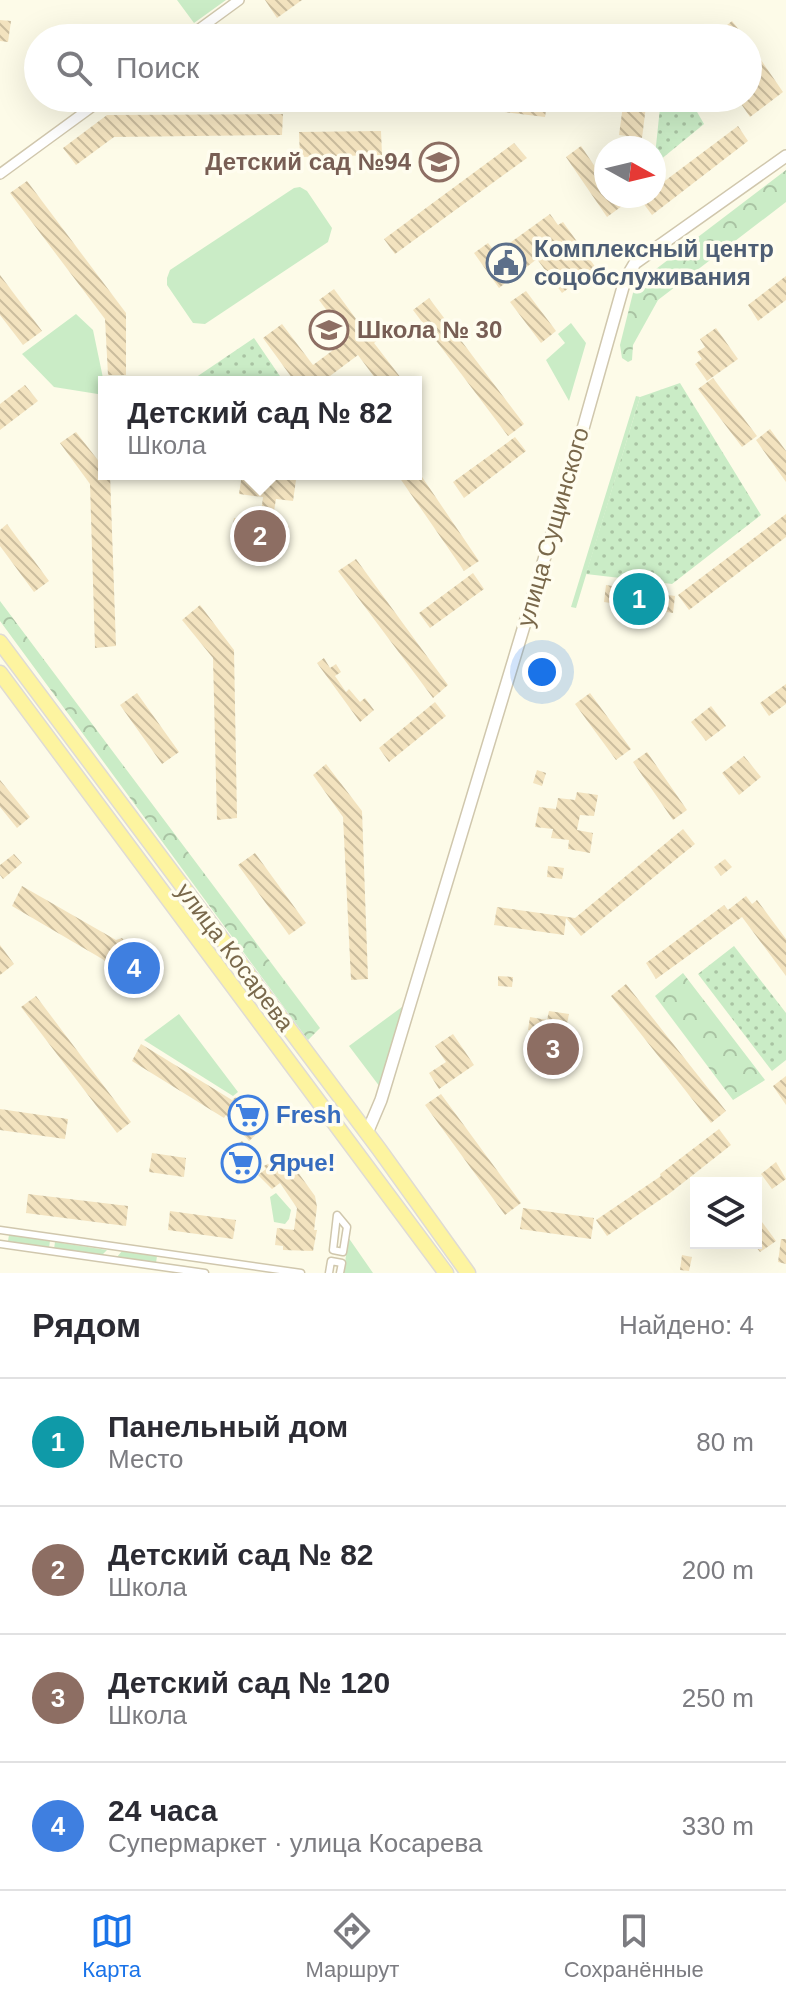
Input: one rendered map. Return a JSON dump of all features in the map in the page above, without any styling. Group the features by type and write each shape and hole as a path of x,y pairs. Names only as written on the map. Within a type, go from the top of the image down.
{"main road":[{"name":"улица Косарева","path":"0,642 468,1273"},
{"name":"улица Косарева","path":"0,673 446,1273"},
{"name":"улица Сущинского","path":"351,1146 367,1133"}],"street":[{"path":"206,24 239,0"},
{"path":"0,174 85,112"},
{"name":"улица Сущинского","path":"367,1133 381,1100 625,280 635,263 786,156"},
{"path":"337,1215 347,1227 343,1252 333,1250 337,1215"},
{"path":"0,1230 301,1273"},
{"path":"0,1244 205,1273"},
{"path":"329,1273 331,1261 342,1263 340,1273"}],"green space":[{"path":"177,0 226,0 194,23"},
{"path":"660,112 697,112 704,124 666,155 666,136 657,136"},
{"path":"786,170 786,202 658,300 633,345 632,360 628,362 622,358 620,345 635,285"},
{"path":"300,187 307,191 332,228 328,242 205,324 193,323 167,285 170,270"},
{"path":"76,314 93,330 103,376 98,376 98,394 54,387 22,354"},
{"path":"571,323 586,343 569,401 546,360 565,343 558,334"},
{"path":"254,338 280,376 198,376"},
{"path":"680,383 761,515 672,584 586,574 640,397"},
{"path":"636,396 640,397 576,608 571,607"},
{"path":"0,601 320,1028 308,1040 0,621"},
{"path":"734,946 786,1013 786,1060 772,1071 698,974"},
{"path":"683,973 765,1080 733,1100 655,996"},
{"path":"406,1004 380,1087 349,1046"},
{"path":"179,1014 238,1092 233,1096 144,1040"},
{"path":"276,1193 291,1210 285,1224 274,1222 270,1197"},
{"path":"9,1235 50,1241 49,1248 8,1241"},
{"path":"348,1237 373,1273 344,1273"},
{"path":"55,1242 107,1250 102,1255 54,1249"},
{"path":"122,1251 157,1256 156,1263 117,1257"}],"building":[{"path":"265,0 302,0 277,18"},
{"path":"0,20 11,21 8,42 0,41"},
{"path":"762,61 783,92 762,108"},
{"path":"505,112 546,112 545,117"},
{"path":"622,112 645,112 642,136 619,135"},
{"path":"283,114 282,135 114,137 76,165 63,148 107,115"},
{"path":"738,126 748,141 666,204 666,180"},
{"path":"381,131 382,155 300,157 299,132"},
{"path":"514,143 527,158 395,254 384,239"},
{"path":"581,146 594,165 594,198 566,157"},
{"path":"27,181 126,313 126,375 108,375 105,319 10,193"},
{"path":"601,208 619,208 607,217"},
{"path":"647,208 661,208 652,215"},
{"path":"550,214 558,225 563,222 596,268 562,293 537,259 499,288 474,253 488,243 496,253"},
{"path":"0,275 42,331 23,345 0,315"},
{"path":"786,276 786,300 758,321 748,305"},
{"path":"334,289 362,327 368,323 380,338 374,343 399,376 374,376 358,355 330,376 291,376 263,338 282,324 313,365 348,339 319,300"},
{"path":"526,291 556,331 541,343 510,302"},
{"path":"429,298 524,424 508,436 413,310"},
{"path":"716,328 738,359 707,381 695,364 702,359 697,352 705,347 700,339"},
{"path":"713,378 757,436 742,447 698,389"},
{"path":"25,385 38,401 0,430 0,404"},
{"path":"770,429 786,451 786,482 756,440"},
{"path":"76,432 98,460 98,480 110,480 116,646 95,648 90,484 60,443"},
{"path":"515,437 526,451 464,498 453,482"},
{"path":"422,477 479,561 464,571 401,480 422,480"},
{"path":"241,480 296,480 293,501 276,499 272,523 289,526 286,547 231,539 234,518 260,521 263,497 239,494"},
{"path":"786,514 786,537 689,610 678,595"},
{"path":"7,524 49,581 34,592 0,546 0,530"},
{"path":"356,559 448,685 433,698 338,571"},
{"path":"473,573 484,589 430,628 419,613"},
{"path":"606,585 675,596 673,613 604,602"},
{"path":"200,605 234,650 237,818 217,820 213,658 182,620"},
{"path":"324,658 330,668 336,664 341,672 335,676 346,692 349,689 360,702 365,698 374,710 360,722 317,663"},
{"path":"786,684 786,704 769,716 760,703"},
{"path":"137,693 179,752 162,764 120,705"},
{"path":"590,693 631,749 616,760 575,704"},
{"path":"435,702 446,716 389,762 379,748"},
{"path":"711,706 726,726 706,741 691,722"},
{"path":"647,752 687,810 673,820 633,762"},
{"path":"744,756 761,777 739,795 722,773"},
{"path":"326,764 362,811 368,979 351,980 343,817 313,775"},
{"path":"537,770 546,773 542,786 533,783"},
{"path":"0,780 30,817 17,828 0,807"},
{"path":"577,792 598,795 594,816 580,815 577,830 593,833 590,853 568,849 569,840 551,838 553,829 535,827 539,807 556,809 558,798 575,800"},
{"path":"683,829 695,844 581,936 566,918 564,935 494,925 497,907 575,918"},
{"path":"255,853 306,923 289,935 238,865"},
{"path":"14,854 22,863 3,879 0,865"},
{"path":"725,859 732,867 721,876 714,867"},
{"path":"548,866 564,868 562,879 547,877"},
{"path":"22,886 116,940 122,938 153,981 132,997 104,960 12,906"},
{"path":"746,896 752,904 757,900 786,939 786,976 742,917 656,979 646,963 724,905 728,910"},
{"path":"0,945 14,964 0,975"},
{"path":"498,976 513,977 512,987 498,986"},
{"path":"626,984 726,1111 711,1123 611,996"},
{"path":"36,996 131,1122 117,1133 21,1007"},
{"path":"549,1011 569,1014 565,1034 528,1030 530,1017 547,1020"},
{"path":"453,1034 474,1065 439,1089 429,1073 446,1062 435,1046"},
{"path":"141,1044 232,1100 236,1097 263,1128 249,1141 226,1115 224,1118 132,1061"},
{"path":"525,1044 564,1049 561,1071 540,1069 541,1059 524,1056"},
{"path":"786,1076 786,1105 773,1086"},
{"path":"441,1094 521,1203 505,1215 425,1105"},
{"path":"0,1109 68,1119 65,1139 0,1130"},
{"path":"719,1129 731,1145 670,1193 607,1236 596,1220"},
{"path":"242,1141 255,1156 242,1168 228,1152"},
{"path":"152,1153 186,1158 184,1177 149,1172"},
{"path":"281,1156 286,1163 289,1160 315,1196 314,1230 317,1230 313,1251 283,1250 283,1246 275,1245 277,1228 294,1230 297,1208 280,1183 272,1189 258,1175 266,1169 264,1166"},
{"path":"776,1162 786,1179 772,1189 761,1174"},
{"path":"28,1194 128,1206 126,1226 26,1213"},
{"path":"523,1208 594,1218 591,1239 520,1229"},
{"path":"170,1211 236,1220 233,1239 168,1230"},
{"path":"762,1222 776,1241 760,1252 758,1249 762,1249"},
{"path":"781,1239 786,1239 786,1264 778,1262"},
{"path":"682,1255 692,1257 689,1271 680,1270"}],"place":[{"name":"Детский сад №94","path":"439,162"},
{"name":"Комплексный центр соцобслуживания","path":"506,263"},
{"name":"Школа № 30","path":"329,330"},
{"name":"Детский сад № 82","path":"260,536"},
{"name":"Панельный дом","path":"639,599"},
{"name":"24 часа","path":"134,968"},
{"name":"Детский сад № 120","path":"553,1049"},
{"name":"Fresh","path":"248,1115"},
{"name":"Ярче!","path":"241,1163"}]}
